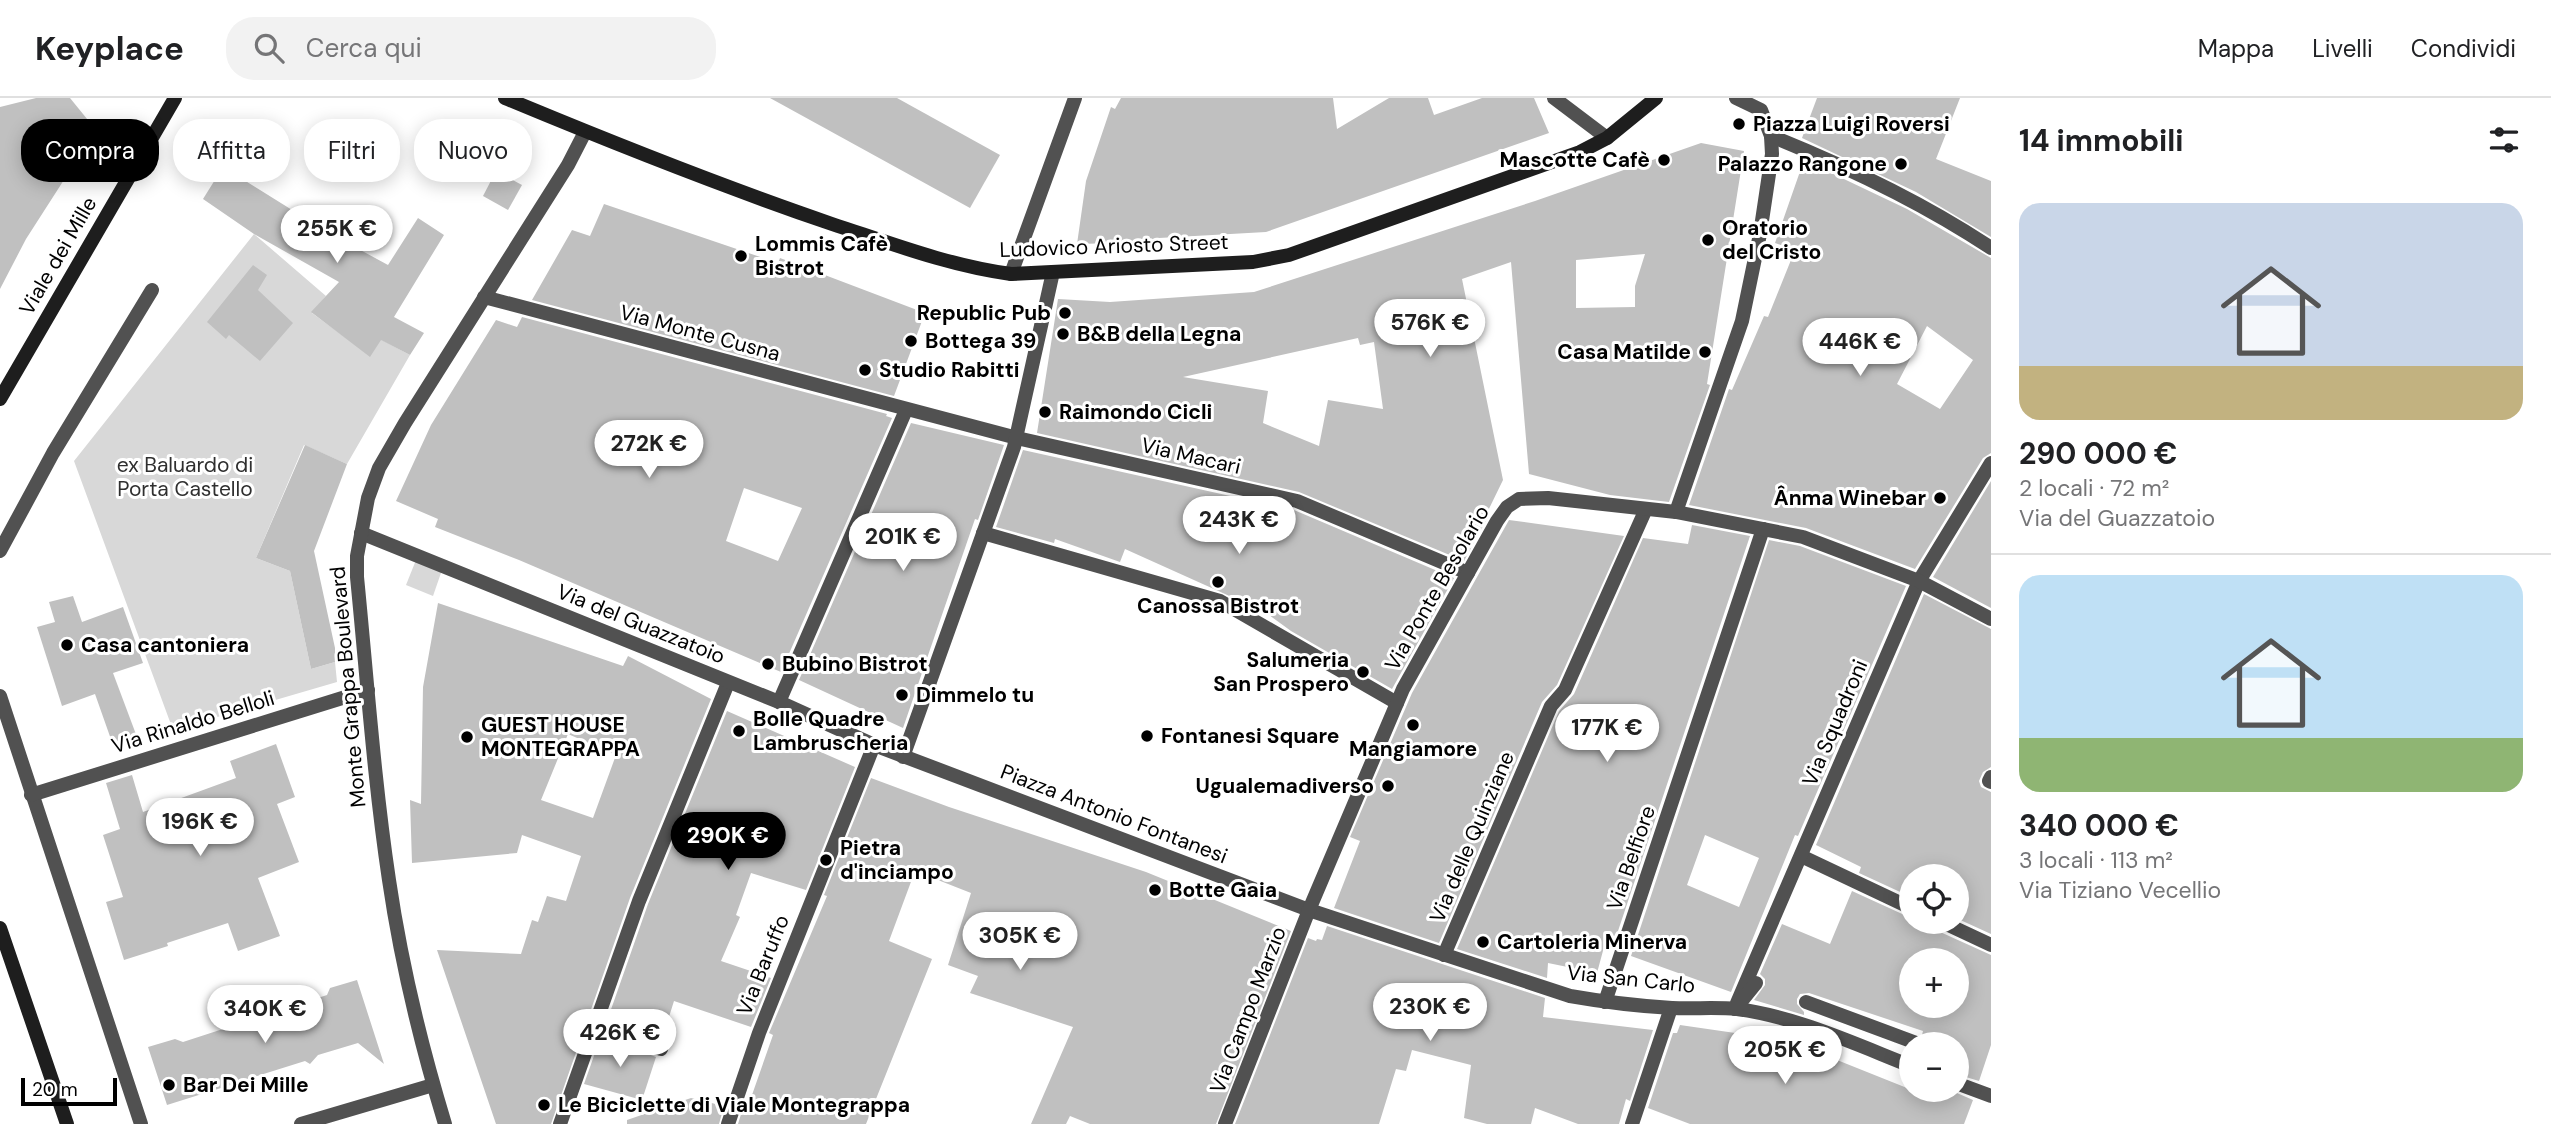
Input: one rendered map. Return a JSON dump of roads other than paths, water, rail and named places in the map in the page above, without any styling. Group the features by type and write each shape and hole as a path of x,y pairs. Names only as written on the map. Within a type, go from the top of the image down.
{"street":[{"name":"Viale dei Mille","path":"0,399 175,98"},
{"name":"Ludovico Ariosto Street","path":"505,98 728,188 909,250 1011,274 1253,262 1289,255 1573,155 1608,138 1656,98"},
{"path":"1011,274 1075,98"},
{"path":"1554,98 1608,138"},
{"path":"1676,512 1742,321 1769,176 1771,136 1761,110 1736,98"},
{"name":"Monte Grappa Boulevard","path":"446,1124 433,1085 404,967 389,881 356,578 361,533 368,498 379,468 568,165 585,132"},
{"path":"1771,136 1830,160 1936,212 1991,248"},
{"path":"904,757 1017,438 1053,272"},
{"path":"0,551 53,453 152,290"},
{"name":"Via Monte Cusna","path":"484,297 1017,438"},
{"path":"779,702 906,410"},
{"name":"Via Macari","path":"1017,438 1297,501 1468,573"},
{"name":"Via Squadroni","path":"1735,1009 1919,581 1991,463"},
{"name":"Via Ponte Besolario","path":"1309,911 1403,689 1497,521 1507,508 1519,499 1548,498 1646,509"},
{"path":"1646,509 1676,512 1803,537 1919,581 1991,619"},
{"name":"Via delle Quinziane","path":"1444,955 1551,706 1565,690 1646,509"},
{"name":"Via Belfiore","path":"1605,1002 1763,529"},
{"name":"Via del Guazzatoio","path":"361,533 779,702 904,757"},
{"path":"983,533 1220,601 1397,703"},
{"path":"560,1124 639,901 728,683"},
{"name":"Via Rinaldo Belloli","path":"31,795 368,690"},
{"path":"0,696 141,1124"},
{"name":"Via Baruffo","path":"728,1124 759,1033 874,746"},
{"name":"Piazza Antonio Fontanesi","path":"904,757 1309,911"},
{"path":"1801,856 1899,902"},
{"name":"Via San Carlo","path":"1309,911 1557,993 1605,1002 1671,1008 1735,1009 1801,1024 1899,1061"},
{"name":"Via Campo Marzio","path":"1225,1124 1309,911"},
{"path":"0,928 67,1124"},
{"path":"1968,934 1991,945"},
{"path":"1735,1009 1756,984"},
{"path":"1806,1002 1899,1037"},
{"path":"1634,1123 1671,1008"},
{"path":"596,1024 661,1049"},
{"path":"301,1124 433,1085"},
{"path":"1969,1088 1991,1096"}],"place":[{"name":"Piazza Luigi Roversi","path":"1739,124"},
{"name":"Mascotte Cafè","path":"1664,160"},
{"name":"Palazzo Rangone","path":"1901,164"},
{"name":"Oratorio del Cristo","path":"1708,240"},
{"name":"Lommis Cafè Bistrot","path":"741,256"},
{"name":"Republic Pub","path":"1065,313"},
{"name":"B&B della Legna","path":"1063,334"},
{"name":"Bottega 39","path":"911,341"},
{"name":"Casa Matilde","path":"1705,352"},
{"name":"Studio Rabitti","path":"865,370"},
{"name":"Raimondo Cicli","path":"1045,412"},
{"name":"Ânma Winebar","path":"1940,498"},
{"name":"Canossa Bistrot","path":"1218,582"},
{"name":"Casa cantoniera","path":"67,645"},
{"name":"Bubino Bistrot","path":"768,664"},
{"name":"Salumeria San Prospero","path":"1363,672"},
{"name":"Dimmelo tu","path":"902,695"},
{"name":"Mangiamore","path":"1413,725"},
{"name":"Bolle Quadre Lambruscheria","path":"739,731"},
{"name":"Fontanesi Square","path":"1147,736"},
{"name":"GUEST HOUSE MONTEGRAPPA","path":"467,737"},
{"name":"Ugualemadiverso","path":"1388,786"},
{"name":"Pietra d'inciampo","path":"826,860"},
{"name":"Botte Gaia","path":"1155,890"},
{"name":"Cartoleria Minerva","path":"1483,942"},
{"name":"Bar Dei Mille","path":"169,1085"},
{"name":"Le Biciclette di Viale Montegrappa","path":"544,1105"}],"park label":[{"name":"ex Baluardo di Porta Castello","path":"185,477"}]}
